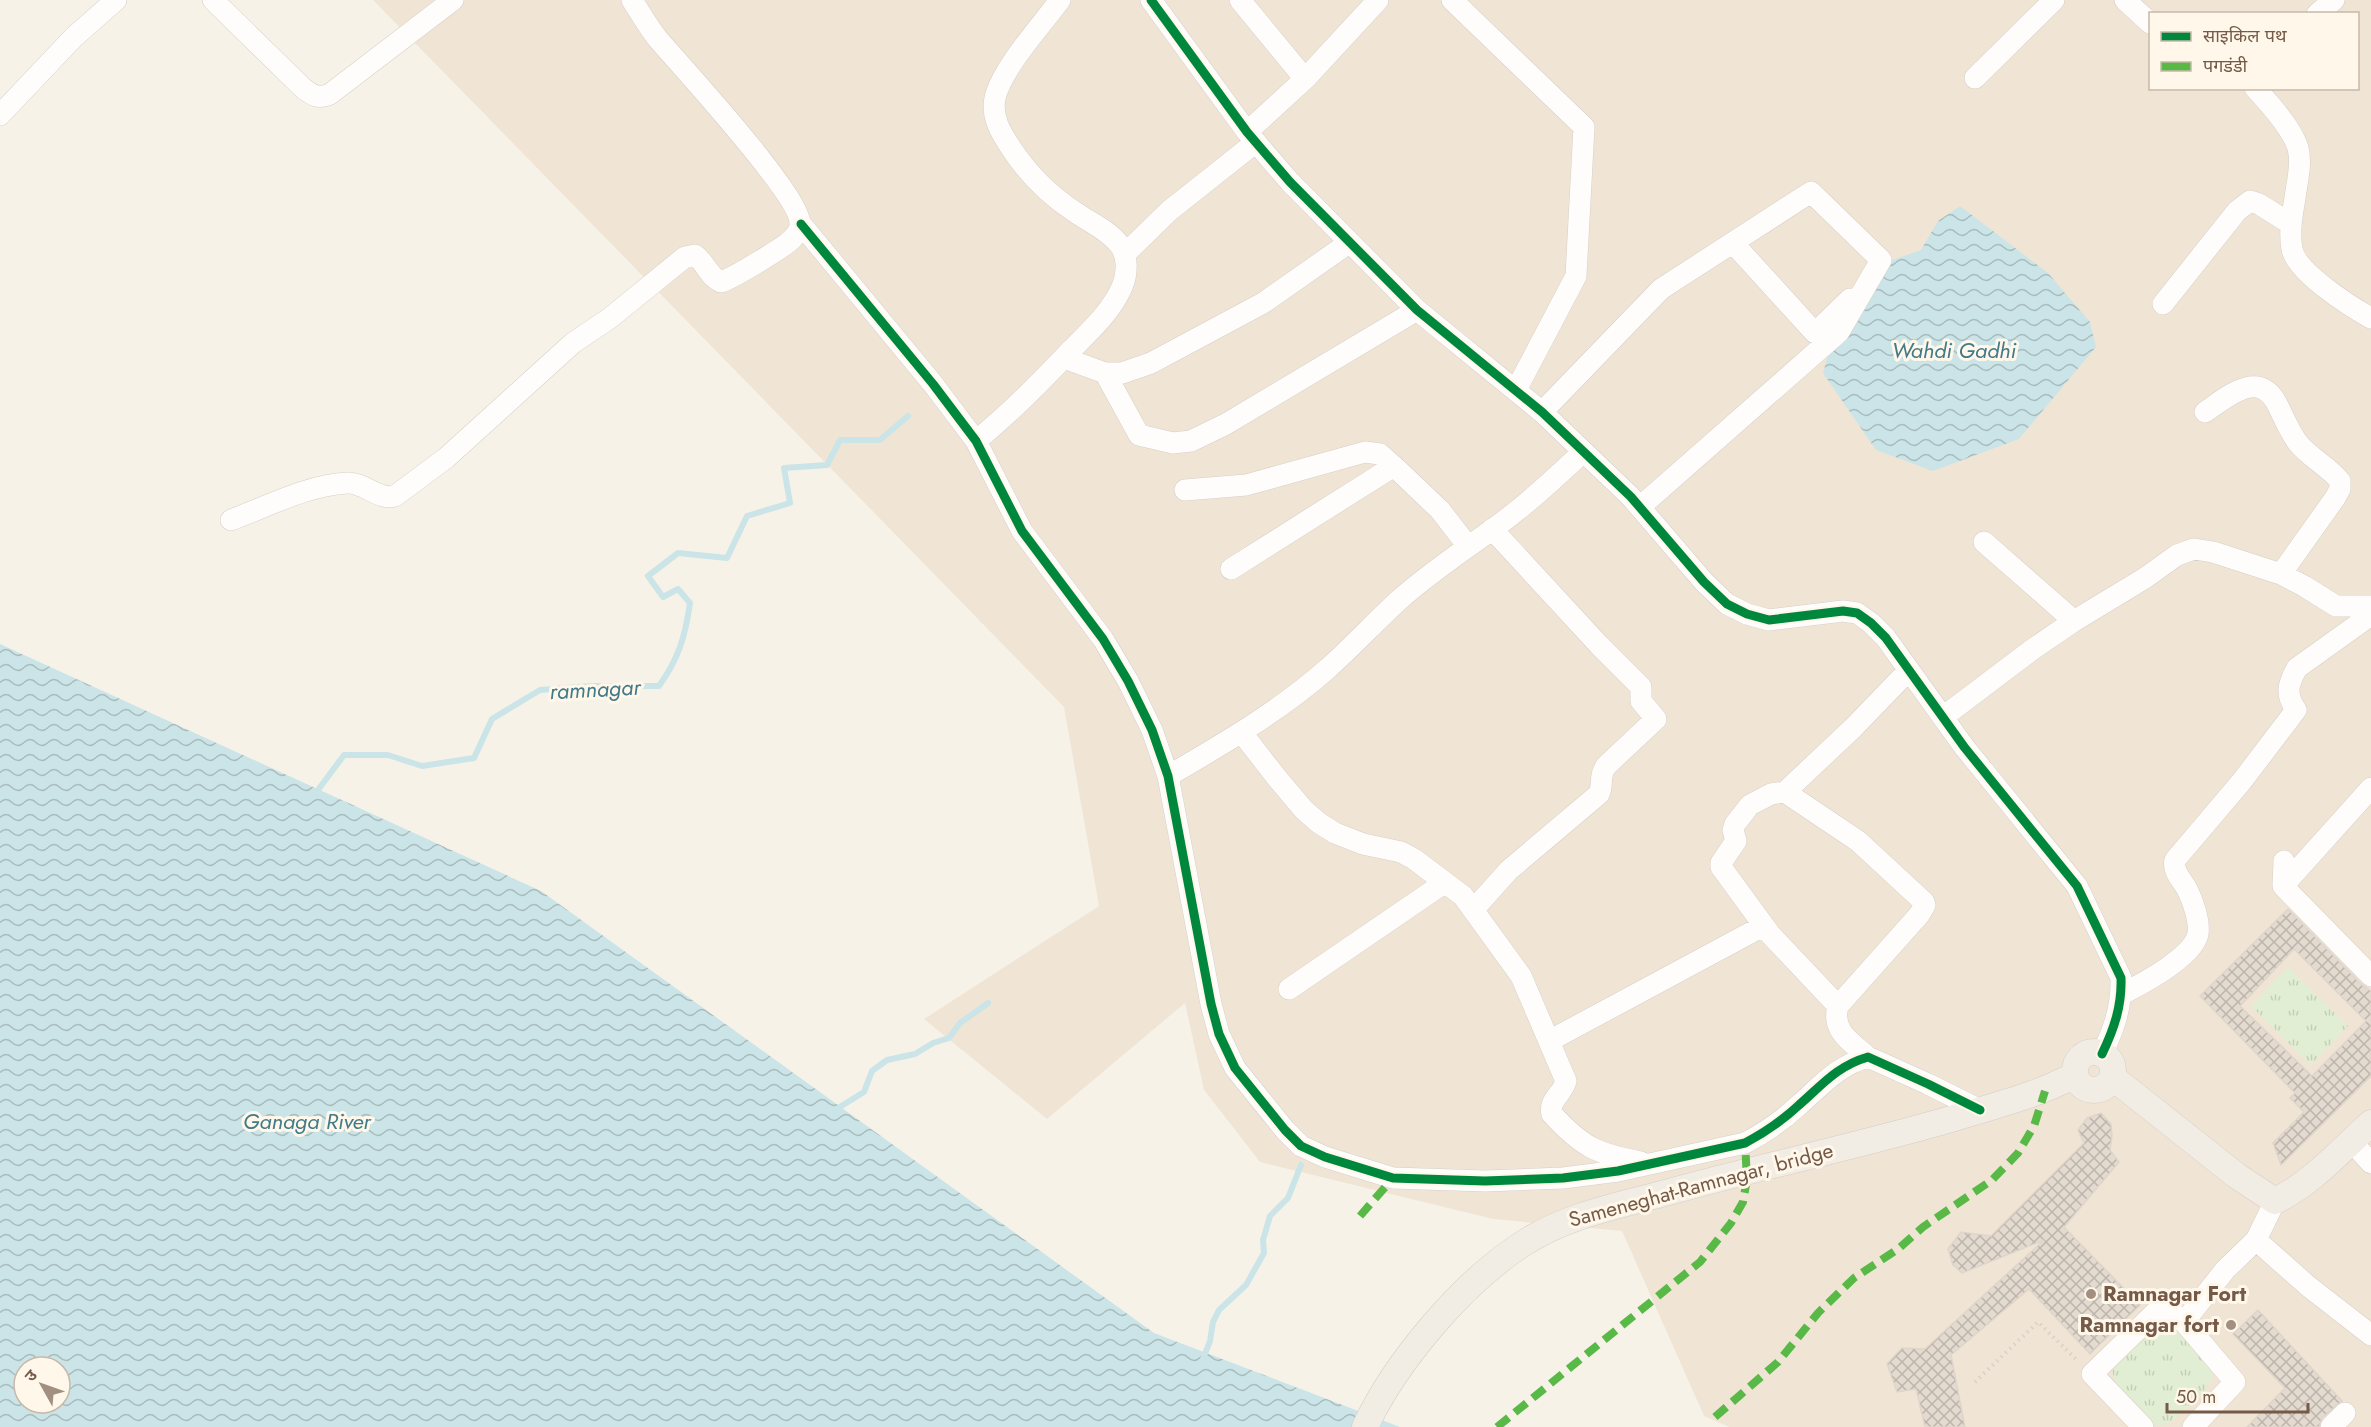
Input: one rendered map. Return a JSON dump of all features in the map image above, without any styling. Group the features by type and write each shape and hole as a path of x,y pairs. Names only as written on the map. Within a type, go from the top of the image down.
{"main road":[{"name":"Sameneghat-Ramnagar, bridge","path":"1365,1427 1404,1361 1448,1308 1524,1243 1563,1222 1775,1163 1912,1130 2045,1091 2075,1075 2088,1089 2098,1089 2107,1085 2107,1065"},
{"path":"2107,1065 2237,1176 2275,1201 2288,1195 2305,1182 2371,1123"}],"street":[{"path":"0,115 74,38 116,0"},
{"path":"213,0 304,89 320,98 330,94 453,0"},
{"path":"632,0 655,35 782,187 797,210 801,224 976,441 1022,531 1103,639 1128,681 1152,730 1168,776 1211,1004 1219,1034 1235,1068 1255,1095 1284,1130 1302,1146 1325,1157 1393,1178 1485,1181 1563,1178 1653,1164 1745,1143 1797,1108 1831,1076 1850,1062 1868,1057"},
{"path":"976,441 1001,421 1064,358 1113,304 1123,285 1126,272 1125,254 1119,244 1107,232 1049,194 1018,160 1002,135 995,118 995,101 999,87 1008,71 1060,0"},
{"path":"1151,0 1251,137 1290,182 1417,310 1542,412 1640,507 1704,582 1727,604 1747,614 1769,620 1843,611 1857,614 1871,623 1886,638 1965,748 2077,886 2121,978 2122,994 2107,1065"},
{"path":"1240,0 1305,78"},
{"path":"1125,254 1251,137 1378,0"},
{"path":"1452,0 1584,127 1576,276 1516,390"},
{"path":"1975,78 2054,0"},
{"path":"2125,0 2149,20"},
{"path":"2319,12 2334,0"},
{"path":"2256,90 2268,103 2297,146 2300,160 2291,224 2292,251 2300,265 2356,310 2371,318"},
{"path":"1542,412 1661,290 1811,192 1881,260 1839,332 1640,507"},
{"path":"2163,304 2237,211 2250,201 2291,224"},
{"path":"231,520 307,491 345,483 360,484 387,497 395,496 446,458 573,343 610,318 685,257 695,255 700,258 714,279 725,281 783,247 797,233 801,224"},
{"path":"1064,358 1105,373 1122,373 1151,363 1253,309 1350,242"},
{"path":"1732,243 1815,333 1870,280"},
{"path":"1105,373 1139,435 1173,443 1191,441 1226,424 1417,310"},
{"path":"2205,412 2237,390 2251,386 2263,387 2274,398 2299,444 2340,481 2340,489 2335,498 2281,574"},
{"path":"1185,490 1246,485 1371,451 1380,454 1440,510 1467,545"},
{"path":"1168,776 1242,733 1326,670 1399,600 1467,545 1533,497 1583,452"},
{"path":"1230,569 1394,466"},
{"path":"1474,909 1509,870 1599,794 1602,788 1600,776 1606,766 1656,719 1641,700 1641,687 1492,529"},
{"path":"1984,542 2074,621"},
{"path":"1943,717 2074,621 2145,578 2177,555 2194,549 2213,552 2281,574 2336,606 2367,617"},
{"path":"2122,994 2163,970 2189,949 2198,933 2197,917 2188,891 2175,870 2175,860 2242,782 2296,710 2289,700 2288,692 2290,680 2297,668 2367,617"},
{"path":"1838,1006 1790,958 1763,926 1721,865 1736,841 1733,830 1735,824 1750,805 1771,794 1785,792 1853,728 1908,670"},
{"path":"1242,733 1304,810 1320,823 1335,833 1363,844 1401,852 1457,890 1474,909 1487,931 1521,976 1566,1081 1550,1107 1552,1114 1591,1149 1608,1156 1653,1164"},
{"path":"2283,886 2371,788"},
{"path":"1785,792 1858,841 1920,896 1925,905 1919,915 1838,1006 1835,1016 1836,1025 1842,1034 1868,1057 1980,1110"},
{"path":"2284,861 2283,886 2371,976"},
{"path":"1288,989 1444,883"},
{"path":"1549,1041 1763,926"},
{"path":"2351,1141 2371,1163"},
{"path":"2184,1322 2225,1270 2256,1240 2275,1201"},
{"path":"2256,1240 2308,1286 2371,1335"},
{"path":"2143,1427 2092,1374 2163,1305 2184,1322 2235,1383 2193,1427"}],"path":[{"path":"1975,1383 2038,1322 2092,1374"}],"shaded area":[{"path":"373,0 2371,0 2371,1427 1729,1427 1704,1416 1622,1231 1493,1219 1260,1162 1204,1090 1185,1003 1047,1119 924,1019 1099,906 1064,707"}],"green space":[{"path":"2288,967 2348,1026 2311,1065 2251,1006"},
{"path":"2169,1323 2211,1369 2213,1377 2203,1393 2167,1425 2153,1425 2116,1384 2112,1371 2153,1328"}],"water":[{"name":"Wahdi Gadhi","path":"1960,206 2048,273 2090,322 2096,347 2019,439 1933,471 1876,450 1823,373 1840,314 1881,264 1921,250 1938,221"},
{"name":"Ganaga River","path":"0,644 541,891 1154,1333 1400,1427 0,1427"}],"building":[{"path":"2288,909 2362,985 2371,991 2371,1076 2281,1165 2273,1143 2304,1112 2290,1098 2295,1093 2200,996","holes":["2294,949 2366,1021 2312,1076 2240,1006"]},
{"path":"2101,1113 2111,1124 2110,1150 2119,1162 2064,1227 2140,1305 2090,1354 2029,1289 1951,1355 1965,1427 1925,1427 1916,1389 1897,1392 1887,1364 1902,1348 1925,1349 2044,1240 1962,1273 1953,1265 1948,1249 1961,1232 1991,1236 2084,1143 2078,1130 2087,1118"},
{"path":"2258,1310 2342,1401 2322,1418 2319,1427 2247,1427 2285,1388 2233,1334"}],"waterway":[{"name":"ramnagar","path":"315,794 344,755 388,755 422,766 474,758 492,719 540,690 592,686 659,686 672,666 680,647 690,603 678,589 663,597 648,576 678,553 727,558 747,516 790,503 784,468 827,465 840,440 880,440 908,416"},
{"name":"ramnagar","path":"835,1110 864,1092 872,1071 887,1060 915,1054 933,1043 949,1038 960,1023 988,1003"},
{"name":"ramnagar","path":"1203,1359 1210,1341 1213,1322 1219,1310 1246,1285 1264,1253 1263,1240 1270,1216 1288,1198 1301,1165"}],"marked path":[{"path":"1715,1417 1778,1362 1818,1313 1854,1278 1898,1249 1923,1227 1992,1180 2018,1153 2034,1126 2045,1091"},
{"path":"1497,1427 1700,1262 1731,1223 1743,1202 1747,1179 1745,1143"},
{"path":"1360,1216 1393,1178"}],"cycle path":[{"path":"1151,0 1247,132 1290,182 1417,310 1542,412 1631,497 1704,582 1727,604 1747,614 1769,620 1843,611 1857,613 1886,638 1965,748 2077,886 2121,978 2116,1017 2102,1054"},
{"path":"801,224 933,384 976,441 1022,531 1103,639 1128,681 1152,730 1168,776 1211,1004 1219,1034 1235,1068 1285,1130 1301,1146 1325,1157 1393,1178 1485,1181 1563,1178 1618,1171 1745,1143 1780,1121 1847,1065 1868,1057 1980,1110"}],"place":[{"name":"Ramnagar Fort","path":"2091,1294"},
{"name":"Ramnagar fort","path":"2231,1325"}]}
